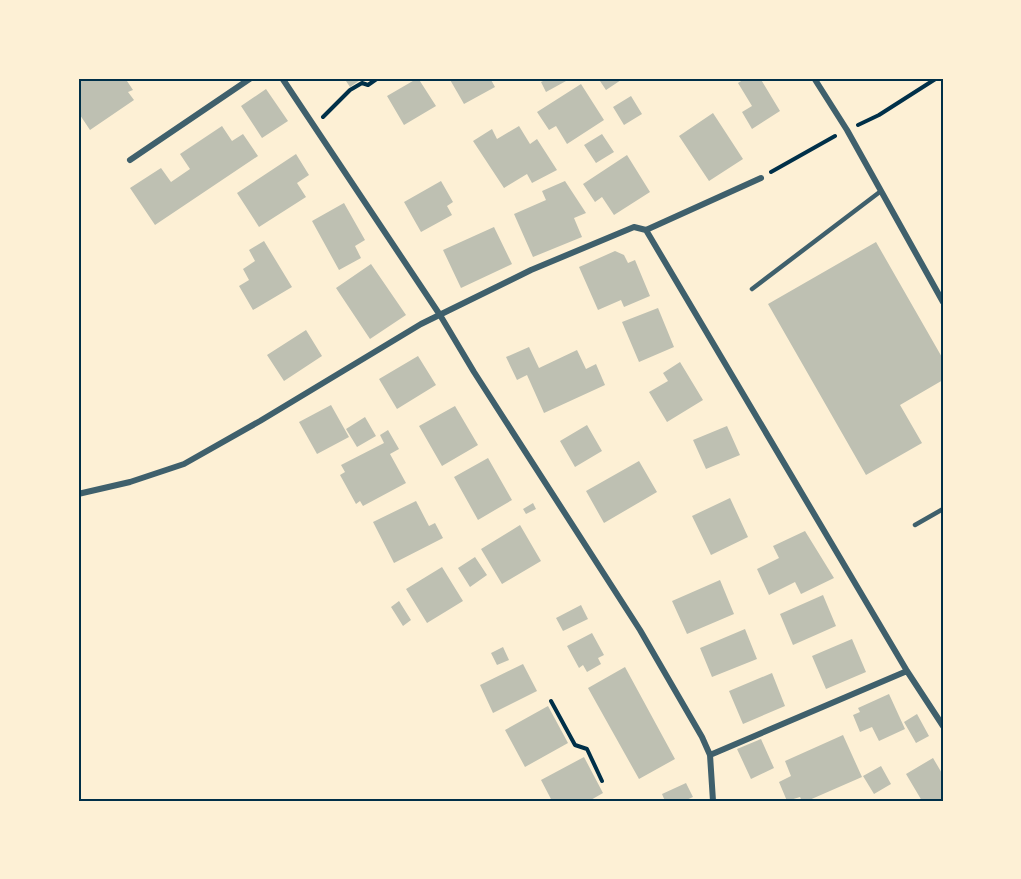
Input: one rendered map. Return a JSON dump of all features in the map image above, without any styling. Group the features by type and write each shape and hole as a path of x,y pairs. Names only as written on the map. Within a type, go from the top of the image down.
{"street":[{"path":"130,160 251,78"},
{"path":"282,78 440,315 474,372 640,630 710,754 713,801"},
{"path":"814,78 943,302"},
{"path":"78,494 130,482 184,464 421,324 531,270 634,227 646,230 761,178"},
{"path":"646,230 943,726"},
{"path":"710,754 908,671"}],"lane":[{"path":"752,289 881,191"},
{"path":"915,525 943,509"}],"path":[{"path":"312,124 326,115 350,90 362,83 368,85 378,78"},
{"path":"551,701 575,745 587,749 602,781"}],"building":[{"path":"78,78 125,78 133,90 128,92 134,100 90,130 78,112"},
{"path":"344,78 363,78 350,87"},
{"path":"418,78 436,106 404,125 387,96"},
{"path":"449,78 490,78 495,87 464,104"},
{"path":"549,78 564,78 566,81 546,92 541,82"},
{"path":"598,78 624,78 606,90"},
{"path":"746,78 760,78 780,111 752,129 742,112 752,106 738,83"},
{"path":"581,84 604,120 567,144 556,126 549,130 537,112"},
{"path":"266,89 288,121 262,138 241,106"},
{"path":"631,96 642,114 624,125 613,107"},
{"path":"713,113 743,159 709,181 679,136"},
{"path":"222,126 232,141 243,134 258,156 155,225 130,188 161,168 171,182 190,169 180,154"},
{"path":"519,126 530,144 537,139 557,170 532,183 527,174 504,188 473,141 492,129 497,139"},
{"path":"602,134 614,152 596,163 584,145"},
{"path":"296,154 309,175 297,183 306,197 259,227 237,193"},
{"path":"627,155 650,192 614,215 602,197 595,202 583,184"},
{"path":"441,181 453,202 447,206 452,215 421,232 404,202"},
{"path":"565,181 586,213 574,218 582,237 533,257 514,214 546,200 542,191"},
{"path":"344,203 365,240 355,246 361,258 339,270 312,221"},
{"path":"494,227 512,264 461,288 443,250"},
{"path":"264,241 292,287 253,310 239,286 249,280 243,269 255,261 249,250"},
{"path":"876,242 943,359 943,380 900,405 922,443 866,475 768,304"},
{"path":"615,251 624,255 628,263 635,260 650,296 624,307 621,300 598,310 579,267"},
{"path":"371,264 406,315 370,339 336,288"},
{"path":"658,308 674,347 639,362 622,322"},
{"path":"306,330 322,356 284,381 267,355"},
{"path":"529,347 539,368 577,350 586,369 596,364 605,385 544,413 527,375 517,380 506,357"},
{"path":"418,356 436,385 397,409 379,379"},
{"path":"680,362 703,400 667,422 649,392 668,381 663,373"},
{"path":"331,405 349,437 317,454 299,422"},
{"path":"455,406 478,445 442,466 419,426"},
{"path":"365,417 376,436 357,447 346,429"},
{"path":"587,425 602,451 575,467 560,441"},
{"path":"727,426 740,455 706,469 693,440"},
{"path":"388,430 399,449 390,454 406,483 363,506 360,501 356,504 340,475 345,472 341,465 384,443 380,435"},
{"path":"488,458 512,500 478,520 454,477"},
{"path":"639,461 657,492 604,523 586,491"},
{"path":"730,498 748,537 711,555 692,516"},
{"path":"416,501 429,526 435,523 443,538 394,563 373,522"},
{"path":"533,503 536,509 526,514 523,509"},
{"path":"520,525 541,561 502,584 481,549"},
{"path":"805,531 834,578 801,594 795,582 769,595 757,569 779,558 773,546"},
{"path":"475,557 487,575 470,587 458,568"},
{"path":"442,567 463,601 427,623 406,589"},
{"path":"720,580 734,614 687,634 672,601"},
{"path":"823,595 836,626 793,645 780,614"},
{"path":"399,601 411,620 403,626 391,607"},
{"path":"581,605 588,619 563,631 556,618"},
{"path":"745,629 757,659 712,677 700,648"},
{"path":"592,633 604,655 598,658 601,664 587,672 583,665 579,668 567,646"},
{"path":"852,639 866,672 826,689 812,656"},
{"path":"503,647 509,660 497,665 491,653"},
{"path":"523,664 537,691 493,713 480,685"},
{"path":"625,667 675,759 639,779 588,688"},
{"path":"772,673 785,706 743,724 729,691"},
{"path":"889,694 905,729 879,741 872,727 860,732 853,715 860,712 858,708"},
{"path":"548,706 568,743 525,767 505,730"},
{"path":"917,714 929,736 916,743 904,722"},
{"path":"843,735 862,777 807,801 802,801 800,797 787,801 779,782 791,776 785,761"},
{"path":"761,739 774,768 751,779 737,749"},
{"path":"584,757 603,793 589,801 552,801 541,780"},
{"path":"933,758 943,775 943,799 922,801 906,774"},
{"path":"881,766 891,784 874,794 863,776"},
{"path":"686,783 693,797 684,801 665,801 662,794"}]}
